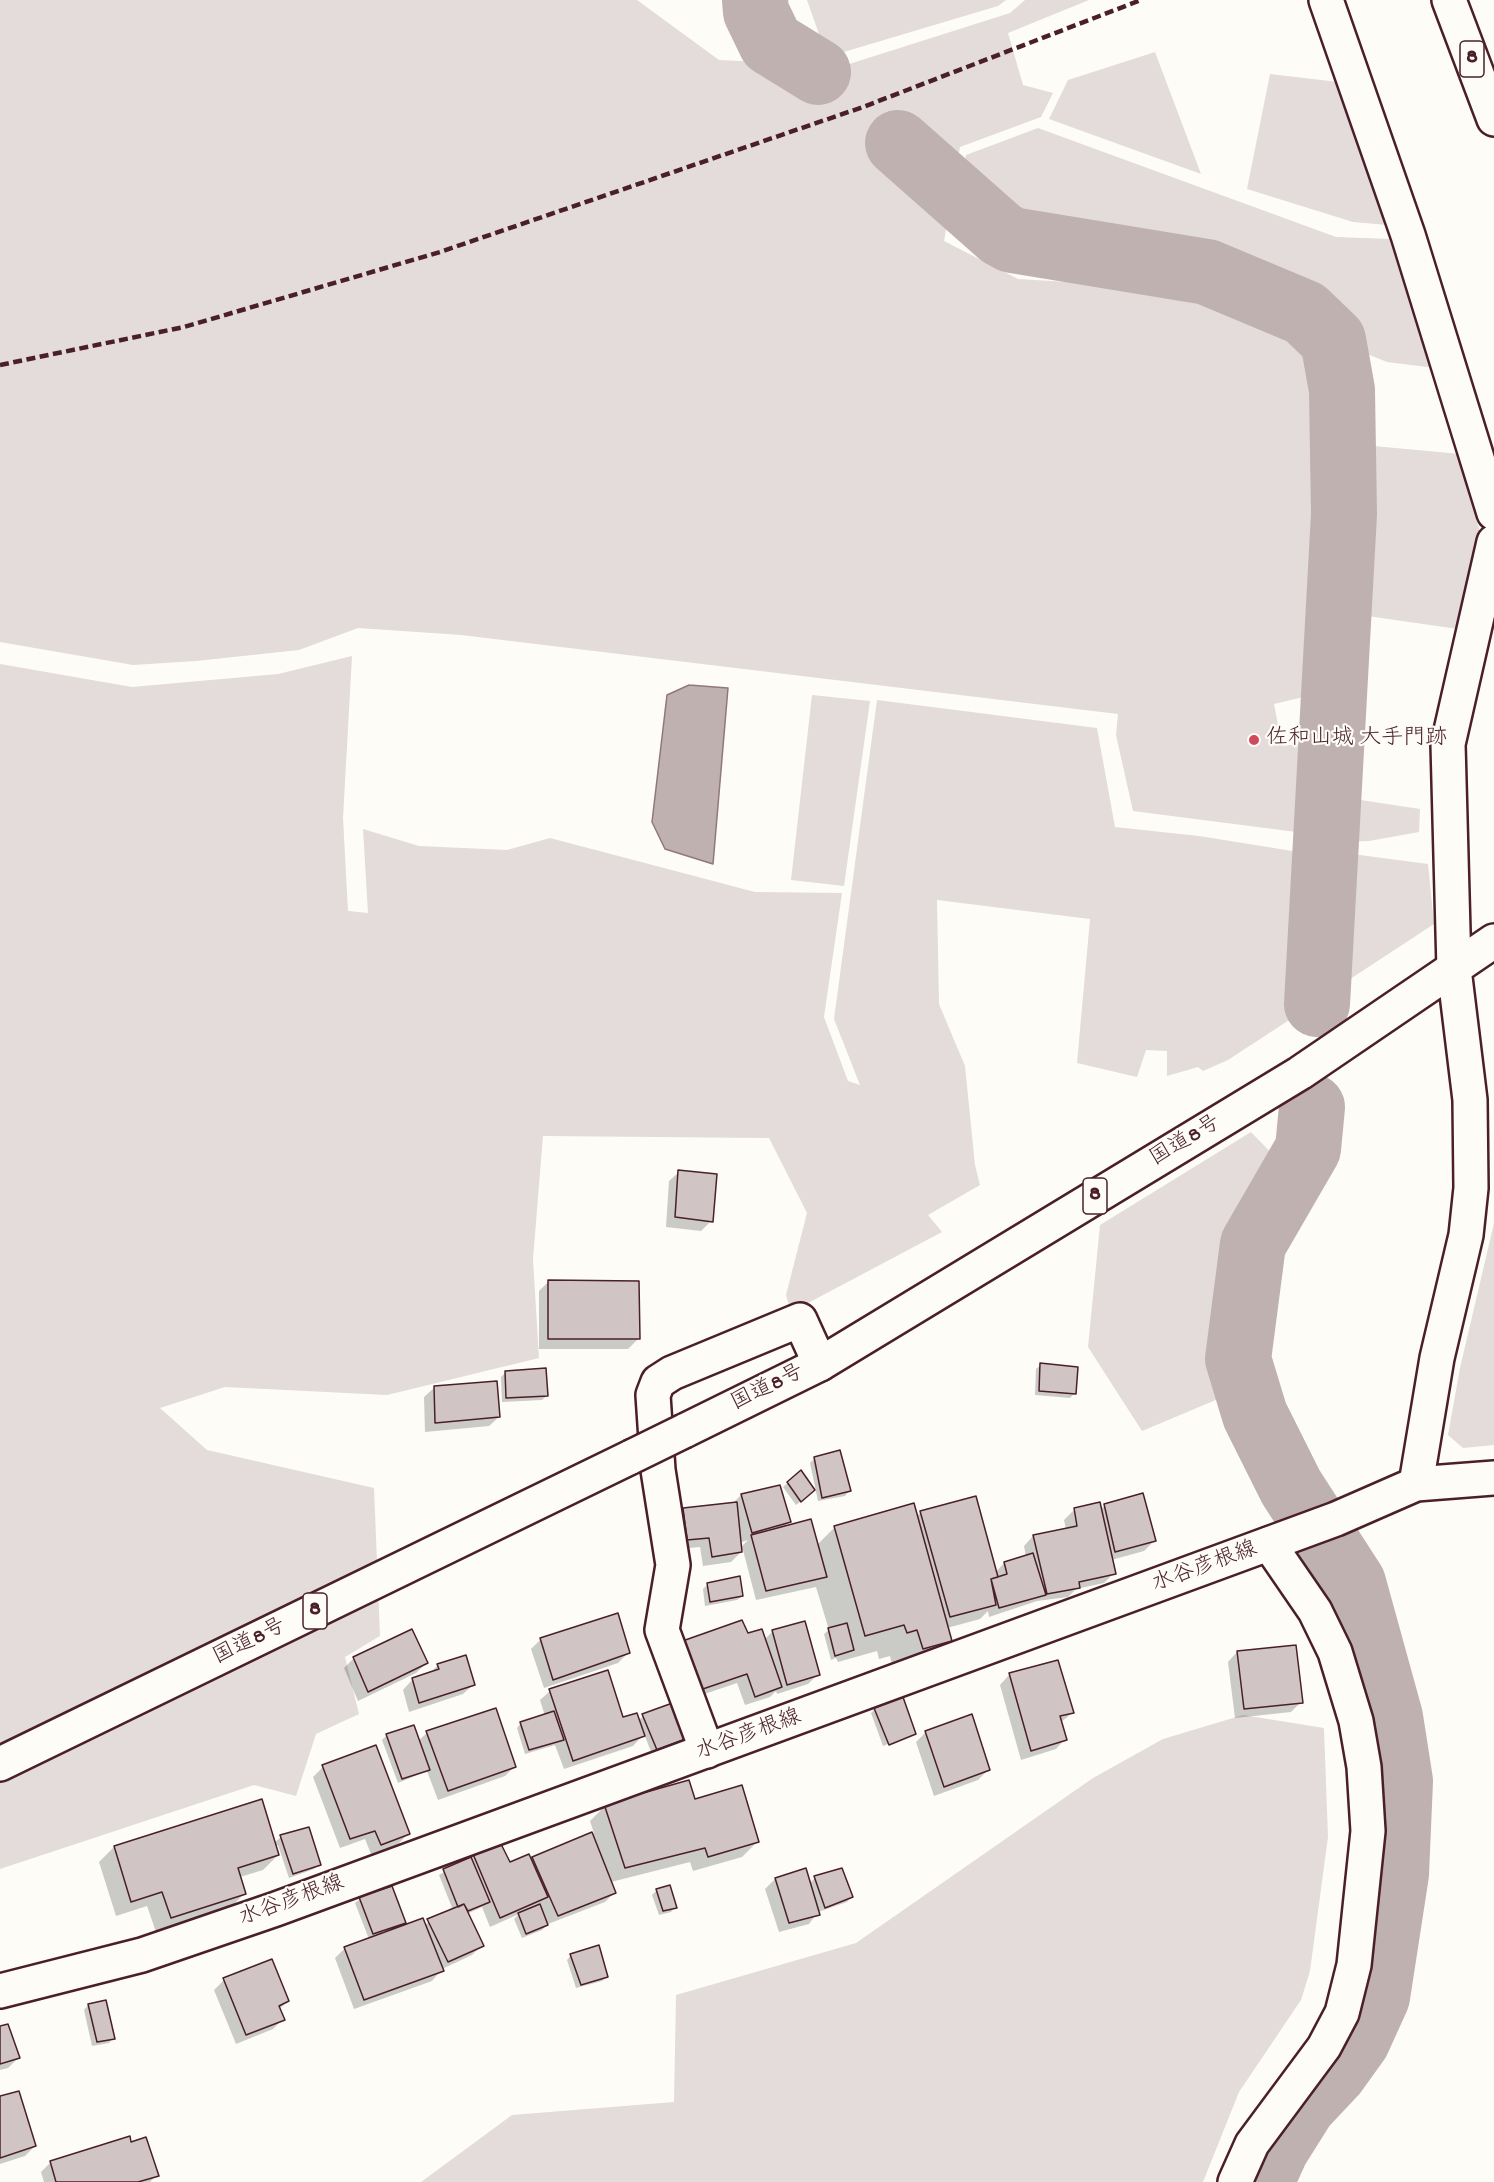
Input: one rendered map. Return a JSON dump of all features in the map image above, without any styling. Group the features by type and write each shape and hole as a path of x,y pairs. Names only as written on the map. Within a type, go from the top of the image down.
{"main road":[{"path":"1326,0 1407,235 1494,513"},
{"name":"8","path":"1449,0 1494,119"},
{"path":"1416,1484 1437,1358 1466,1235 1471,1188 1470,1100 1454,969 1448,744 1494,542"},
{"name":"国道8号","path":"0,1764 820,1364 1300,1073 1494,941"},
{"path":"707,1751 662,1630 673,1565 658,1470 653,1395 658,1382 672,1373 801,1320 820,1364"},
{"name":"水谷彦根線","path":"0,1991 142,1955 198,1936 1336,1520 1416,1484 1494,1478"},
{"path":"1235,2182 1252,2144 1324,2047 1342,2013 1354,1965 1368,1830 1364,1767 1356,1721 1335,1652 1283,1539"}],"shaded area":[{"path":"0,0 637,0 719,60 843,66 1010,13 1025,0 1089,0 1008,33 1023,85 1053,93 1041,117 960,147 944,241 1018,279 1186,289 1290,335 1312,351 1318,381 1323,485 1312,695 1274,704 1282,746 1322,741 1312,834 1133,811 1116,735 1118,714 461,635 358,628 299,650 133,665 0,642"},
{"path":"807,0 1006,0 998,6 827,57"},
{"path":"1155,52 1201,174 1049,119 1068,80"},
{"path":"1270,74 1338,82 1388,225 1353,222 1247,189"},
{"path":"1038,128 1336,237 1391,239 1435,368 1387,362 1347,346 1343,332 1314,303 1206,262 1013,227 962,183 966,155"},
{"path":"1352,444 1460,454 1482,541 1458,629 1346,613"},
{"path":"352,656 343,818 348,911 368,913 363,829 419,846 507,850 550,838 755,892 842,893 824,1017 848,1081 860,1085 834,1019 877,700 1097,728 1115,827 1199,836 1311,854 1303,1011 1228,1060 1203,1071 1198,1067 1167,1076 1167,1051 1146,1050 1137,1077 1077,1063 1090,919 937,900 939,1004 965,1066 975,1165 980,1185 928,1215 942,1232 791,1312 786,1295 807,1213 769,1138 543,1136 533,1259 539,1358 387,1395 225,1387 160,1408 207,1450 374,1488 380,1636 345,1657 359,1714 316,1734 296,1796 254,1785 0,1869 0,664 132,687 278,674"},
{"path":"689,685 728,688 713,864 665,849 652,822 667,695"},
{"path":"812,695 870,701 844,886 791,880"},
{"path":"1341,797 1420,809 1419,832 1369,841 1338,842"},
{"path":"1337,852 1428,864 1434,924 1341,985 1339,971 1328,976"},
{"path":"1251,1132 1277,1159 1242,1389 1142,1431 1088,1347 1100,1225"},
{"path":"1494,1223 1494,1445 1463,1448 1448,1435 1460,1368"},
{"path":"1243,1715 1324,1728 1328,1837 1310,1971 1301,2000 1239,2092 1203,2182 421,2182 512,2115 674,2102 676,1995 856,1943 1093,1778 1163,1739"}],"building":[{"path":"678,1170 717,1174 713,1222 675,1217"},
{"path":"548,1280 639,1281 640,1339 548,1339"},
{"path":"1040,1363 1078,1367 1076,1394 1039,1391"},
{"path":"546,1368 548,1396 506,1398 505,1371"},
{"path":"497,1381 500,1417 435,1423 434,1386"},
{"path":"840,1450 851,1491 822,1498 814,1457"},
{"path":"801,1470 815,1490 801,1502 787,1482"},
{"path":"780,1485 791,1522 752,1533 741,1494"},
{"path":"1143,1493 1156,1541 1115,1552 1104,1504"},
{"path":"976,1496 998,1577 991,1579 996,1605 950,1617 920,1511"},
{"path":"737,1502 742,1552 712,1557 709,1538 687,1540 683,1508"},
{"path":"1100,1502 1116,1574 1079,1582 1080,1588 1047,1594 1033,1535 1077,1526 1074,1508"},
{"path":"914,1503 952,1641 923,1649 917,1630 907,1633 904,1625 865,1636 834,1526"},
{"path":"811,1519 827,1577 766,1591 751,1535"},
{"path":"1033,1553 1046,1595 999,1608 991,1579 1007,1574 1004,1562"},
{"path":"740,1576 743,1596 710,1602 707,1583"},
{"path":"618,1613 630,1653 553,1680 540,1638"},
{"path":"742,1620 748,1633 762,1629 782,1687 755,1697 747,1674 691,1693 674,1644"},
{"path":"805,1621 820,1675 787,1685 772,1630"},
{"path":"847,1623 854,1650 835,1656 828,1628"},
{"path":"412,1629 428,1663 368,1692 353,1657"},
{"path":"1296,1645 1303,1703 1244,1709 1237,1651"},
{"path":"466,1655 475,1685 419,1703 412,1678 439,1669 437,1664"},
{"path":"1058,1660 1074,1713 1060,1716 1067,1740 1031,1751 1009,1673"},
{"path":"608,1670 623,1717 637,1713 645,1736 573,1761 549,1689"},
{"path":"903,1697 916,1734 889,1745 874,1708"},
{"path":"678,1701 691,1737 657,1750 642,1714"},
{"path":"496,1708 516,1767 448,1791 426,1731"},
{"path":"554,1711 564,1740 529,1750 520,1722"},
{"path":"972,1714 990,1770 944,1787 925,1731"},
{"path":"414,1725 430,1770 402,1779 386,1734"},
{"path":"376,1745 410,1834 381,1845 375,1831 350,1839 322,1765"},
{"path":"689,1780 695,1799 742,1785 759,1842 708,1857 705,1848 625,1868 604,1804"},
{"path":"262,1799 279,1855 238,1868 246,1894 171,1918 162,1892 131,1902 114,1846"},
{"path":"309,1827 321,1865 293,1874 280,1835"},
{"path":"592,1832 616,1893 558,1916 532,1857"},
{"path":"500,1842 510,1862 529,1854 548,1897 500,1918 473,1854"},
{"path":"471,1857 490,1902 468,1911 464,1904 458,1907 443,1869"},
{"path":"806,1868 820,1915 789,1923 775,1878"},
{"path":"842,1868 853,1897 825,1908 814,1876"},
{"path":"670,1885 677,1908 663,1911 656,1889"},
{"path":"392,1886 406,1923 373,1934 359,1897"},
{"path":"464,1904 484,1946 448,1962 427,1919"},
{"path":"540,1904 548,1925 526,1934 518,1913"},
{"path":"423,1918 444,1971 364,2000 344,1947"},
{"path":"599,1945 608,1977 581,1985 570,1954"},
{"path":"272,1959 289,2001 279,2006 285,2020 246,2035 223,1978"},
{"path":"106,2000 115,2039 97,2042 88,2004"},
{"path":"8,2024 20,2058 0,2064 0,2026"},
{"path":"19,2091 36,2146 0,2158 0,2096"},
{"path":"130,2136 131,2142 146,2137 159,2176 138,2182 56,2182 50,2161"}],"waterway":[{"path":"755,0 756,12 771,43 818,72"},
{"path":"898,143 1001,234 1012,240 1207,272 1305,313 1333,340 1342,390 1344,514 1317,1004"},
{"path":"1261,2182 1276,2149 1303,2106 1334,2073 1357,2041 1377,1997 1396,1874 1400,1781 1390,1717 1353,1583 1291,1487 1255,1415 1238,1359 1253,1244 1308,1149 1312,1107"}],"railway":[{"path":"0,365 184,327 440,252 863,107 1141,0"}],"place":[{"name":"佐和山城 大手門跡","path":"1254,740"}]}
